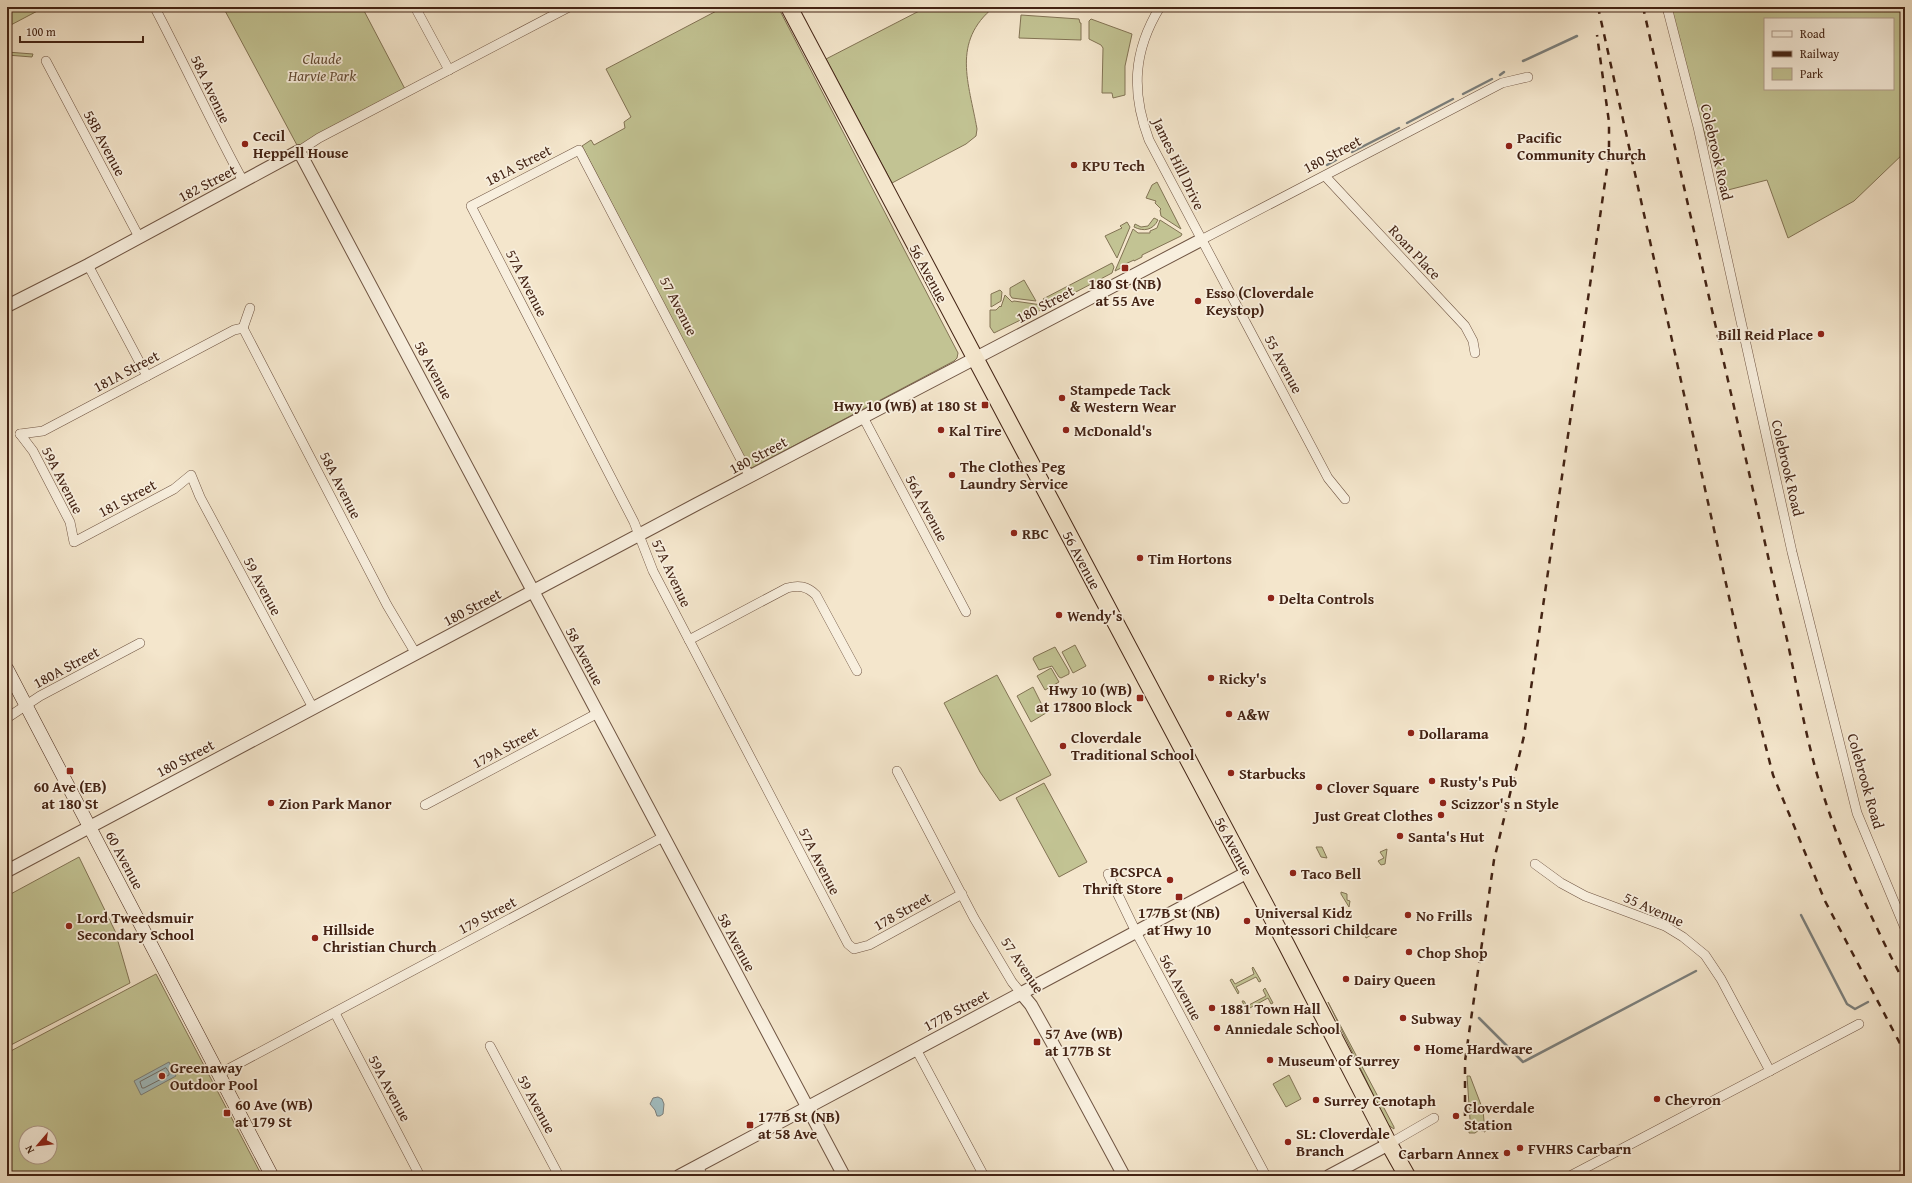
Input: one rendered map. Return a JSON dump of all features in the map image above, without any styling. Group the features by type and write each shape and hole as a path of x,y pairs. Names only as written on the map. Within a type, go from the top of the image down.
{"highway":[{"name":"56 Avenue","path":"789,7 1248,872 1407,1176"}],"main road":[{"name":"60 Avenue","path":"7,669 272,1175"}],"street":[{"path":"415,7 449,70"},
{"name":"182 Street","path":"7,306 88,265 299,151 320,138 569,7"},
{"name":"James Hill Drive","path":"1160,7 1145,35 1140,52 1137,69 1138,104 1149,140 1202,240"},
{"name":"Colebrook Road","path":"1667,7 1699,133 1792,552 1857,813 1905,928"},
{"name":"58A Avenue","path":"155,8 176,48 218,137 243,181"},
{"name":"58B Avenue","path":"46,61 139,237"},
{"name":"180 Street","path":"7,871 863,417 1502,83 1528,77"},
{"name":"181A Street","path":"471,206 579,150"},
{"name":"57 Avenue","path":"579,150 750,477"},
{"name":"58 Avenue","path":"299,151 844,1176"},
{"name":"Roan Place","path":"1325,176 1465,326 1473,341 1475,353"},
{"name":"57A Avenue","path":"471,206 630,515 640,536 652,571 843,937 848,944 854,948"},
{"name":"55 Avenue","path":"1202,240 1328,478 1345,499"},
{"path":"88,265 147,376"},
{"path":"243,328 250,308"},
{"name":"58A Avenue","path":"243,328 387,605 416,654"},
{"name":"181A Street","path":"20,434 43,431 234,330 243,328"},
{"name":"56A Avenue","path":"863,417 966,612"},
{"name":"59A Avenue","path":"20,434 34,451 70,522 74,542"},
{"name":"181 Street","path":"74,542 174,490 191,475"},
{"name":"59 Avenue","path":"191,475 200,497 313,708"},
{"path":"689,640 787,588 802,586 810,589 816,595 857,671"},
{"name":"180A Street","path":"7,718 40,696 140,643"},
{"name":"179A Street","path":"425,805 598,713"},
{"name":"57 Avenue","path":"897,771 974,918 1012,982 1031,1005 1124,1176"},
{"name":"179 Street","path":"219,1074 663,837"},
{"name":"55 Avenue","path":"1535,864 1561,883 1585,896 1664,926 1683,937 1705,955 1722,979 1770,1071"},
{"name":"177B Street","path":"679,1176 700,1171 807,1108 1248,872"},
{"name":"56A Avenue","path":"1108,874 1136,932 1266,1176"},
{"name":"178 Street","path":"854,948 868,945 962,894"},
{"name":"59A Avenue","path":"334,1013 420,1176"},
{"path":"1570,1176 1859,1024"},
{"name":"59 Avenue","path":"490,1046 559,1176"},
{"path":"916,1049 984,1176"},
{"path":"1329,1176 1434,1118"}],"green space":[{"path":"7,7 45,7 7,27"},
{"name":"Claude Harvie Park","path":"223,7 362,7 405,89 298,147"},
{"path":"724,7 778,7 958,353 957,358 954,361 752,468 748,467 582,146 591,140 594,145 625,128 624,122 631,117 606,69"},
{"path":"920,7 994,7 981,20 972,34 968,49 966,64 970,95 977,129 976,136 966,144 892,183 826,59 923,9"},
{"path":"1662,7 1905,7 1905,152 1854,201 1788,238 1767,180 1724,191"},
{"path":"1021,15 1079,19 1081,23 1081,40 1019,38"},
{"path":"1091,19 1132,34 1125,66 1125,95 1113,98 1112,93 1102,93 1103,48 1101,45 1089,39 1089,21"},
{"path":"7,52 33,54 32,57 7,55"},
{"path":"1157,182 1181,229 1161,216 1161,209 1155,203 1156,201 1146,198 1152,185"},
{"path":"1154,218 1158,220 1151,228 1145,230 1134,227 1135,224 1141,227 1148,226"},
{"path":"1160,220 1182,234 1181,236 1142,255 1142,257 1134,261 1121,266 1121,268 1115,271 1133,229 1138,233 1150,233 1150,231 1157,228"},
{"path":"1127,222 1130,227 1117,258 1105,236 1122,228 1120,226"},
{"path":"1112,263 1114,267 1112,273 1053,304 1045,302 1043,299"},
{"path":"1024,280 1036,301 1012,298 1010,295 1010,288"},
{"path":"1000,290 1002,292 1001,301 991,307 991,294"},
{"path":"1005,295 1012,302 1014,301 1049,306 994,333 990,327 990,310 996,310 1000,306 1001,307"},
{"path":"1075,645 1086,666 1073,673 1062,652"},
{"path":"1055,647 1069,671 1069,674 1061,678 1052,666 1039,670 1033,659 1034,657"},
{"path":"1051,668 1059,682 1045,690 1037,676"},
{"path":"997,675 1051,775 1000,801 980,772 944,703"},
{"path":"1033,687 1046,713 1031,722 1017,696"},
{"path":"1044,783 1087,862 1059,877 1016,798"},
{"path":"1316,847 1322,847 1327,858 1321,857"},
{"path":"1387,849 1385,864 1381,865 1378,861 1384,858 1380,852"},
{"name":"Lord Tweedsmuir Secondary School","path":"79,857 115,931 130,983 7,1047 7,896"},
{"path":"1341,892 1347,894 1347,900 1350,901 1349,907 1341,894"},
{"path":"1362,929 1373,929 1373,934 1366,938"},
{"path":"1253,967 1261,981 1259,982 1256,977 1236,987 1239,992 1238,994 1230,980 1232,979 1235,984 1254,974"},
{"path":"156,974 262,1176 7,1176 7,1053"},
{"path":"1265,988 1273,1003 1271,1004 1268,998 1248,1009 1249,1015 1242,1001 1244,1001 1247,1006 1266,996 1263,990"},
{"path":"1328,1002 1394,1127 1394,1129 1388,1125"},
{"path":"1289,1075 1301,1099 1286,1107 1273,1084"},
{"path":"1467,1076 1470,1076 1483,1110 1485,1132 1479,1130 1475,1133 1469,1133 1470,1119"}],"water":[{"path":"169,1062 176,1076 141,1095 134,1081"},
{"path":"658,1097 662,1099 664,1104 663,1114 660,1116 657,1116 655,1110 650,1104 653,1098"}],"waterway":[{"path":"1523,61 1577,36"},
{"path":"1500,75 1504,72"},
{"path":"1463,94 1492,79"},
{"path":"1407,123 1453,99"},
{"path":"1352,152 1399,128"},
{"path":"1327,165 1336,160"},
{"path":"1801,915 1847,1004 1855,1009 1868,1002"},
{"path":"1479,1018 1523,1062 1696,971"}],"railway":[{"path":"1598,7 1739,642 1773,775 1825,901 1905,1053"},
{"path":"1643,7 1788,644 1804,723 1819,781 1833,824 1851,871 1882,939 1905,984"},
{"path":"1465,1130 1465,1061 1494,860 1524,736 1609,155 1609,122 1597,35"}],"place":[{"name":"Cecil Heppell House","path":"245,144"},
{"name":"Pacific Community Church","path":"1509,146"},
{"name":"KPU Tech","path":"1074,165"},
{"name":"180 St (NB) at 55 Ave","path":"1125,268"},
{"name":"Esso (Cloverdale Keystop)","path":"1198,301"},
{"name":"Bill Reid Place","path":"1821,334"},
{"name":"Stampede Tack & Western Wear","path":"1062,398"},
{"name":"Hwy 10 (WB) at 180 St","path":"985,405"},
{"name":"Kal Tire","path":"941,430"},
{"name":"McDonald's","path":"1066,430"},
{"name":"The Clothes Peg Laundry Service","path":"952,475"},
{"name":"RBC","path":"1014,533"},
{"name":"Tim Hortons","path":"1140,558"},
{"name":"Delta Controls","path":"1271,598"},
{"name":"Wendy's","path":"1059,615"},
{"name":"Ricky's","path":"1211,678"},
{"name":"Hwy 10 (WB) at 17800 Block","path":"1140,698"},
{"name":"A&W","path":"1229,714"},
{"name":"Dollarama","path":"1411,733"},
{"name":"Cloverdale Traditional School","path":"1063,746"},
{"name":"60 Ave (EB) at 180 St","path":"70,771"},
{"name":"Starbucks","path":"1231,773"},
{"name":"Rusty's Pub","path":"1432,781"},
{"name":"Clover Square","path":"1319,787"},
{"name":"Zion Park Manor","path":"271,803"},
{"name":"Scizzor's n Style","path":"1443,803"},
{"name":"Just Great Clothes","path":"1441,815"},
{"name":"Santa's Hut","path":"1400,836"},
{"name":"Taco Bell","path":"1293,873"},
{"name":"BCSPCA Thrift Store","path":"1170,880"},
{"name":"177B St (NB) at Hwy 10","path":"1179,897"},
{"name":"No Frills","path":"1408,915"},
{"name":"Universal Kidz Montessori Childcare","path":"1247,921"},
{"name":"Lord Tweedsmuir Secondary School","path":"69,926"},
{"name":"Hillside Christian Church","path":"315,938"},
{"name":"Chop Shop","path":"1409,952"},
{"name":"Dairy Queen","path":"1346,979"},
{"name":"1881 Town Hall","path":"1212,1008"},
{"name":"Subway","path":"1403,1018"},
{"name":"Anniedale School","path":"1217,1028"},
{"name":"57 Ave (WB) at 177B St","path":"1037,1042"},
{"name":"Home Hardware","path":"1417,1048"},
{"name":"Museum of Surrey","path":"1270,1060"},
{"name":"Greenaway Outdoor Pool","path":"162,1076"},
{"name":"Chevron","path":"1657,1099"},
{"name":"Surrey Cenotaph","path":"1316,1100"},
{"name":"60 Ave (WB) at 179 St","path":"227,1113"},
{"name":"Cloverdale Station","path":"1456,1116"},
{"name":"177B St (NB) at 58 Ave","path":"750,1125"},
{"name":"SL: Cloverdale Branch","path":"1288,1142"},
{"name":"FVHRS Carbarn","path":"1520,1148"},
{"name":"Carbarn Annex","path":"1507,1153"}]}
